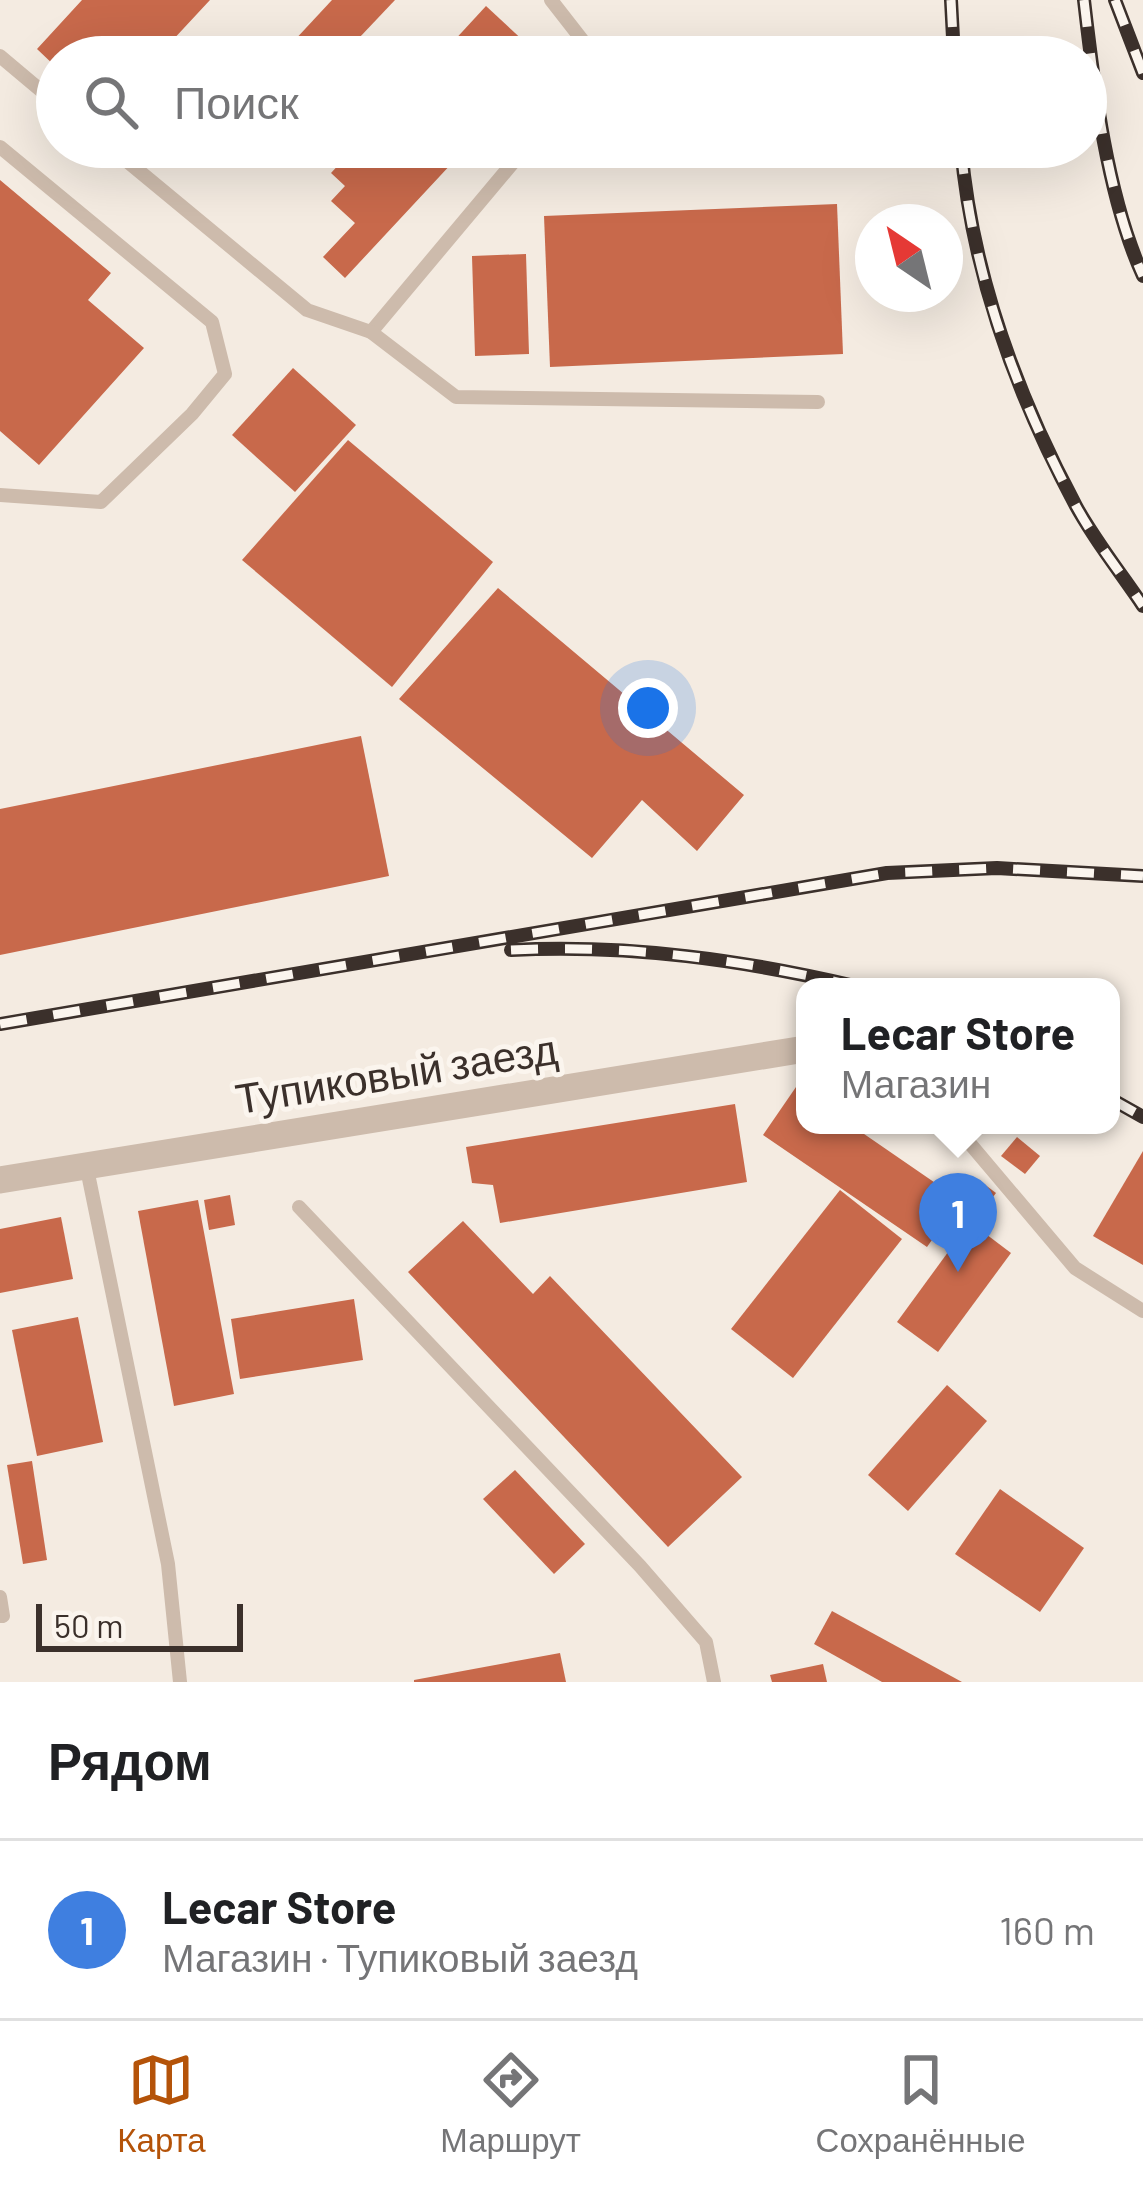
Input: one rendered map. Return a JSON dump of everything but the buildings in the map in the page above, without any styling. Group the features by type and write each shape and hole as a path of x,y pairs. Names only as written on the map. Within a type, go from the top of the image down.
{"street":[{"name":"Тупиковый заезд","path":"0,1180 796,1050"}],"lane":[{"path":"551,0 579,36"},
{"path":"0,56 36,86"},
{"path":"0,147 212,322 226,374 192,414 101,502 0,495"},
{"path":"135,168 307,310 371,332 456,397 818,402"},
{"path":"371,332 508,168"},
{"path":"959,1134 1075,1268 1143,1311"},
{"path":"86,1164 167,1564 180,1682"},
{"path":"299,1207 640,1566 706,1642 714,1682"},
{"path":"0,1597 0,1616"}],"railway":[{"path":"951,0 953,36"},
{"path":"1084,0 1089,36"},
{"path":"1115,0 1143,73"},
{"path":"1107,154 1120,211 1143,276"},
{"path":"964,168 986,287 1034,421 1076,506 1143,606"},
{"path":"0,1024 887,873 997,868 1143,876"},
{"path":"511,950 599,949 686,956 816,978"},
{"path":"1120,1104 1143,1117"}],"place":[{"name":"Lecar Store","path":"958,1272"}]}
